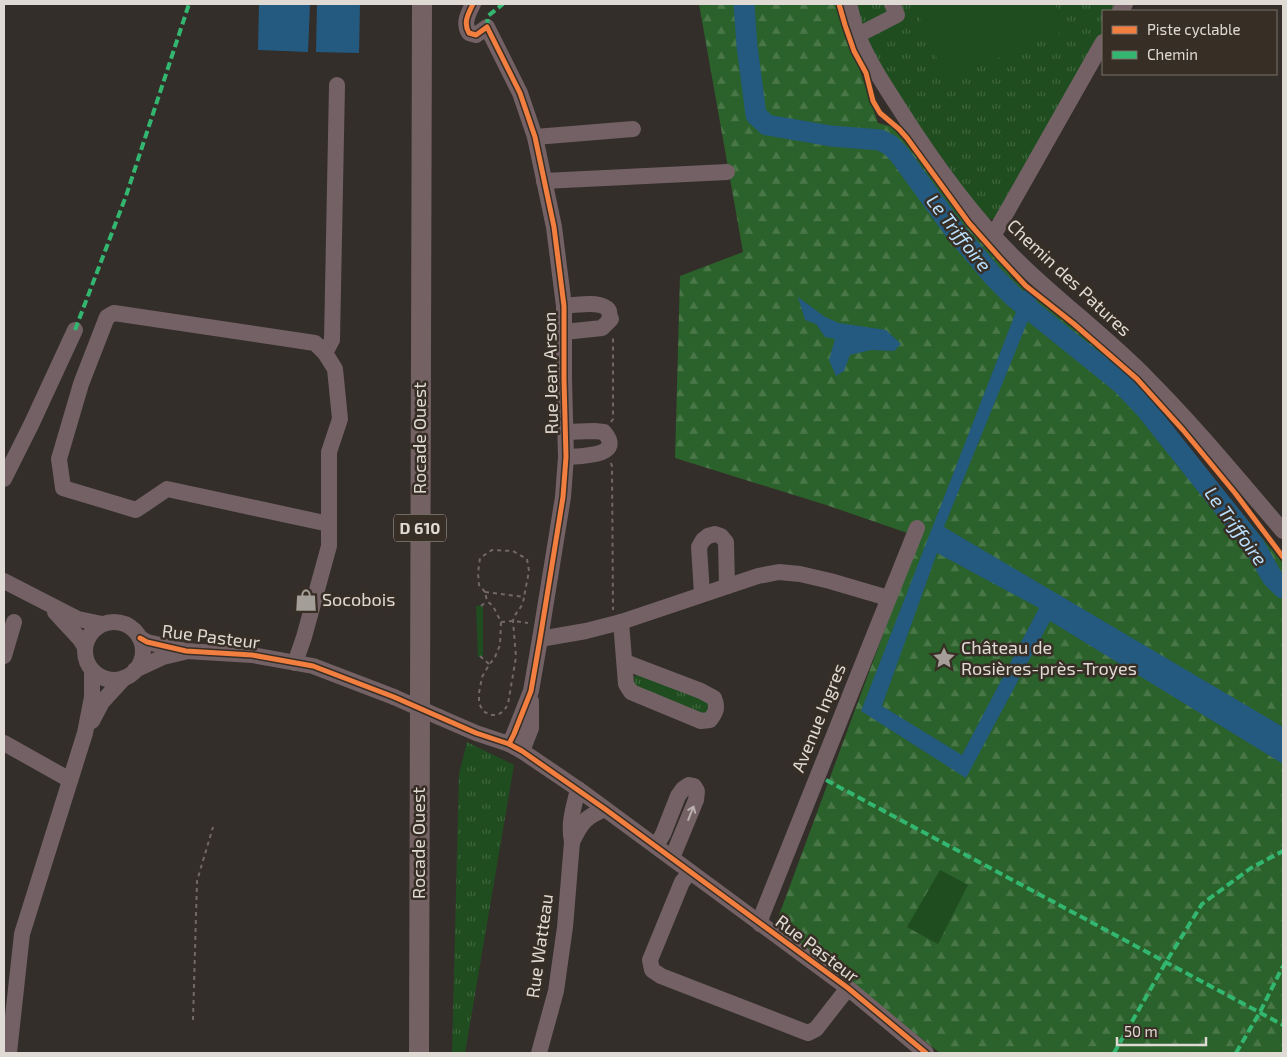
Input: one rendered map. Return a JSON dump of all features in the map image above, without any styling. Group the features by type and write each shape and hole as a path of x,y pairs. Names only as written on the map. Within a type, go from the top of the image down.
{"main road":[{"name":"Rocade Ouest","path":"419,1053 422,4"}],"street":[{"name":"Rue Jean Arson","path":"473,4 467,16 466,27 469,33 476,35 487,27 520,93 536,138 554,227 564,306 566,457 563,497 530,691 531,728 515,748"},
{"name":"Chemin des Patures","path":"849,4 858,35 879,77 914,133 993,236 1024,268 1112,344 1148,378 1283,531"},
{"path":"858,35 897,15 892,4"},
{"path":"993,236 1102,44"},
{"path":"325,353 332,340 337,85"},
{"path":"536,138 632,129"},
{"path":"544,181 727,172"},
{"name":"Rue Jean Arson","path":"564,306 596,304 604,306 609,312 610,319 602,328 564,332"},
{"path":"295,663 329,546 329,524 329,452 340,419 335,369 325,353 315,343 114,313 107,317 81,384 58,459 64,488 136,510 167,489 329,524"},
{"path":"4,479 75,330"},
{"name":"Rue Jean Arson","path":"565,432 604,432"},
{"path":"604,432 610,442 605,452"},
{"name":"Rue Jean Arson","path":"566,457 596,455 605,452"},
{"name":"Avenue Ingres","path":"760,924 917,528"},
{"path":"702,594 699,547 708,536 715,534 721,536 726,542 727,586"},
{"path":"540,639 586,631 617,623 758,576 779,572 800,574 830,581 888,598"},
{"path":"4,581 78,619 102,624"},
{"path":"48,605 69,626 85,647"},
{"path":"4,656 14,622"},
{"path":"85,734 102,702 130,674 140,663 142,655 140,638 128,626 119,622 102,624 88,638 85,647 87,664 99,676 107,679 116,680 130,674"},
{"path":"617,623 625,662 626,684 631,692 701,721 710,720 714,715 717,706 714,698 701,691 625,662"},
{"name":"Rue Pasteur","path":"140,638 147,642 186,651 252,655 313,666 394,697 439,718 515,748 605,808 848,988 916,1050"},
{"name":"Rue Pasteur","path":"130,674 163,657 186,651"},
{"path":"10,1053 22,934 85,734 92,697 92,670"},
{"path":"4,743 70,780"},
{"path":"656,846 663,834 678,796 683,789 694,786 698,791 696,800 672,858"},
{"name":"Rue Watteau","path":"539,1053 556,991 565,927 572,842 570,821 578,789"},
{"name":"Rue Watteau","path":"572,842 579,827 585,820 605,808"},
{"path":"690,872 682,882 650,960 652,970 661,976 808,1033 816,1029 848,988"}],"path":[{"path":"602,328 612,336 613,418 604,432"},
{"path":"605,452 612,466 617,623"},
{"path":"492,550 513,551 527,559 529,571 524,596 523,606 514,615 513,620 516,657 508,704 504,711 497,715 490,715 483,711 479,704 479,693 482,677 495,657 500,645 501,622 479,585 480,558 492,550"},
{"path":"484,592 524,596"},
{"path":"481,606 487,601"},
{"path":"501,622 513,620 530,624"},
{"path":"480,656 489,665"},
{"path":"193,1020 197,881 213,827"}],"green space":[{"path":"699,4 837,4 878,123 893,127 1014,280 1117,363 1283,563 1283,1053 940,1053 775,926 919,537 826,505 675,458 680,276 743,252"},
{"path":"855,4 1120,4 1117,10 1102,10 1102,36 1000,218 986,220 883,75 864,32"},
{"path":"914,4 1055,4 1066,30 946,80"},
{"path":"483,605 483,656 478,657 476,606"},
{"path":"639,673 708,699 712,707 704,717 637,692 633,678"},
{"path":"467,742 514,765 465,1053 452,1053 459,774"},
{"path":"940,870 968,885 938,944 907,927"}],"water":[{"path":"259,4 310,4 308,52 258,50"},
{"path":"317,4 360,4 359,53 316,52"},
{"path":"1026,286 1038,296 944,527 1283,727 1283,764 1050,621 966,778 861,711","holes":["937,553 1039,608 962,755 882,706"]},
{"path":"798,297 825,317 839,323 886,330 901,344 894,351 871,350 850,355 844,371 836,376 829,360 835,339 825,337 816,324 805,320"}],"waterway":[{"name":"Le Triffoire","path":"744,4 747,46 756,115 767,125 831,136 880,140 890,145 899,154 955,231 993,276 1014,297 1121,383 1145,408 1254,545 1272,577 1283,588"}],"marked path":[{"path":"75,330 126,196 189,4"},
{"path":"487,27 488,16 503,4"},
{"path":"826,780 1283,1025"},
{"path":"1114,1053 1166,962 1202,904 1251,868 1283,851"},
{"path":"1236,1053 1260,1012 1283,966"}],"cycle path":[{"path":"473,4 467,18 467,29 469,33 476,35 487,27 520,93 535,137 554,227 564,306 566,457 563,497 531,691 509,744"},
{"path":"839,4 854,51 866,73 873,101 880,113 907,138 969,223 1026,286 1074,324 1137,379 1183,430 1235,493 1283,557"},
{"path":"140,638 147,642 186,651 252,655 313,666 394,697 476,733 509,744 605,809 848,988 926,1053"}],"place":[{"name":"Socobois","path":"306,600"},
{"name":"Château de Rosières-près-Troyes","path":"944,658"}]}
